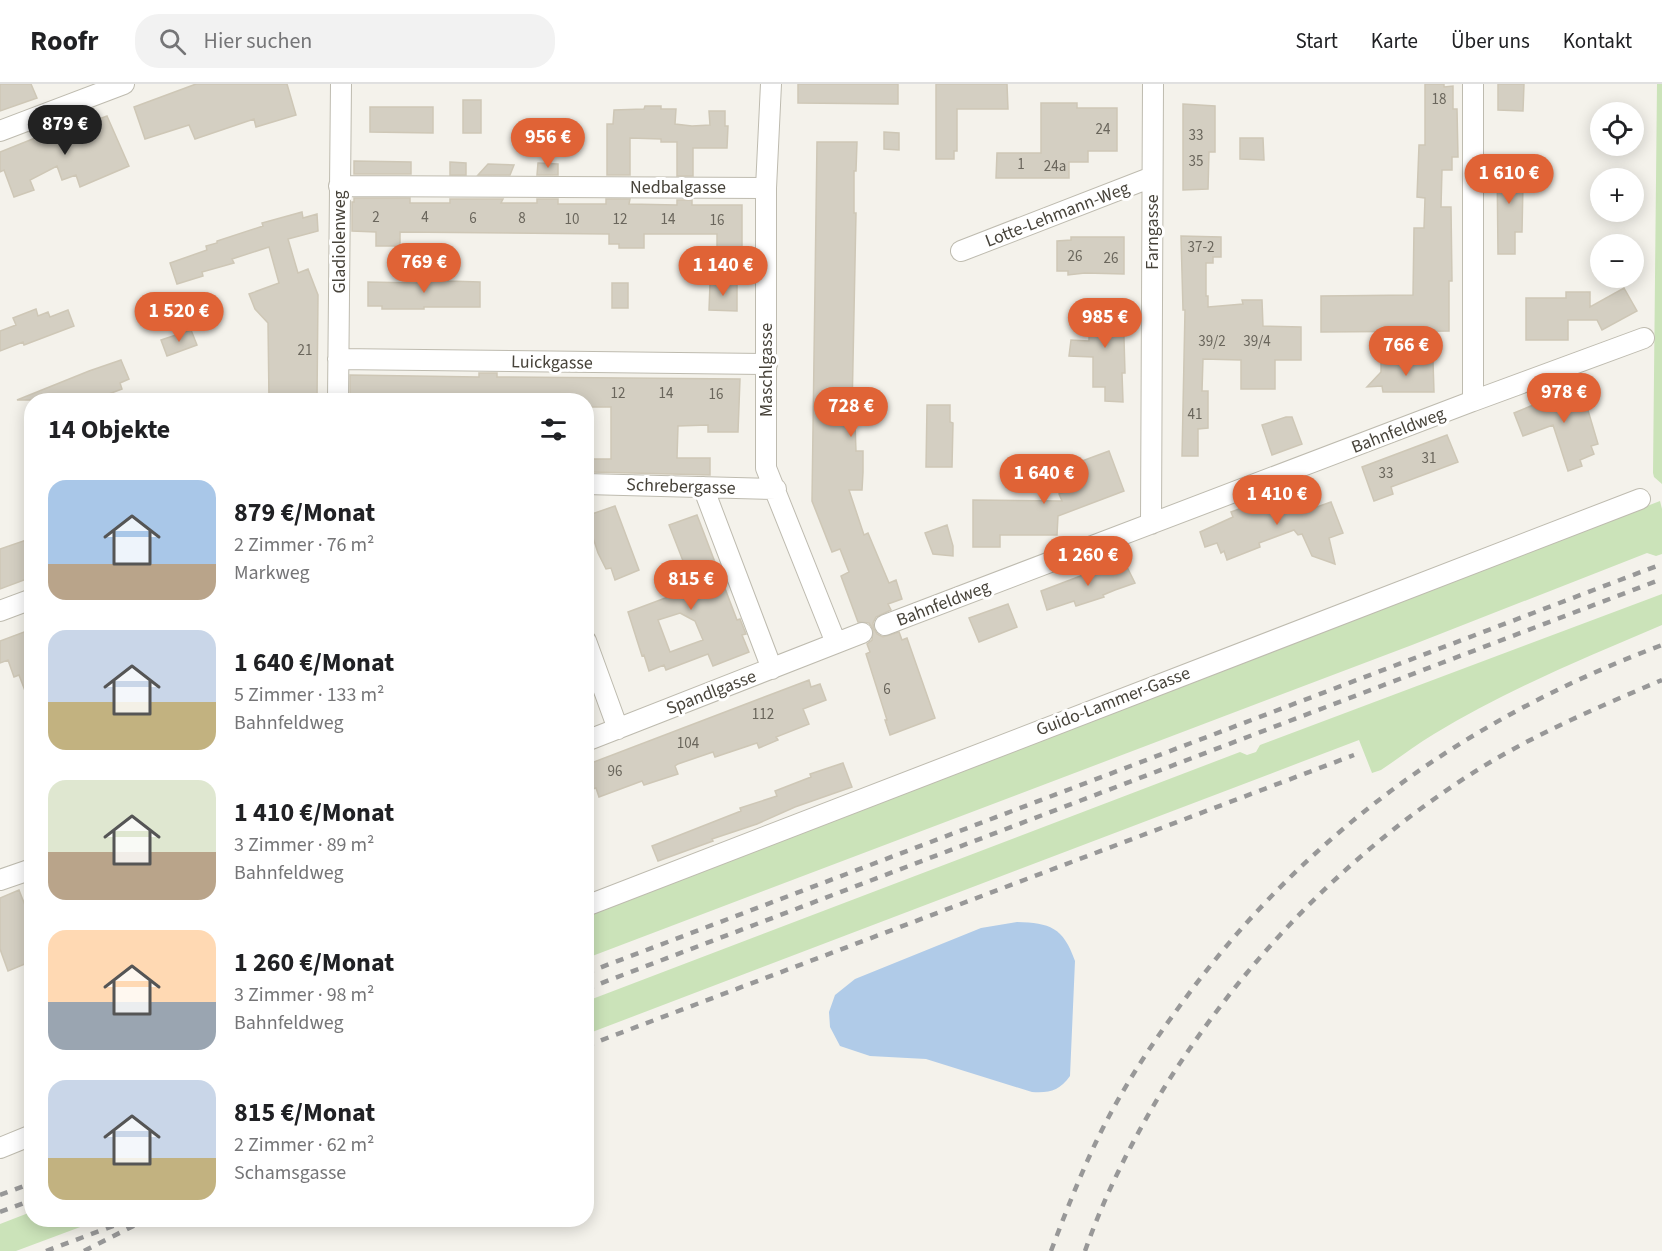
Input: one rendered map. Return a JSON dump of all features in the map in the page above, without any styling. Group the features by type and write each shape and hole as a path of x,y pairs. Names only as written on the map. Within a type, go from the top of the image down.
{"street":[{"path":"0,131 124,84"},
{"name":"Gladiolenweg","path":"338,393 341,84"},
{"name":"Maschlgasse","path":"771,84 766,188 766,468 836,643"},
{"name":"Farngasse","path":"1151,524 1153,84"},
{"path":"1473,84 1473,401"},
{"name":"Lotte-Lehmann-Weg","path":"961,251 1152,177"},
{"name":"Nedbalgasse","path":"339,186 766,188"},
{"name":"Bahnfeldweg","path":"885,625 1644,338"},
{"name":"Luickgasse","path":"338,359 767,364"},
{"name":"Schrebergasse","path":"594,484 776,489"},
{"path":"703,487 772,669"},
{"name":"Guido-Lammer-Gasse","path":"594,903 1641,499"},
{"path":"0,611 24,602"},
{"path":"836,643 862,633"},
{"name":"Spandlgasse","path":"594,738 836,643"},
{"path":"594,663 618,729"},
{"path":"0,880 24,872"},
{"path":"0,1148 24,1138"}],"green space":[{"path":"1657,84 1662,84 1662,484 1653,473"},
{"path":"1660,501 1662,554 1656,556 1647,553 1412,645 594,955 594,912"},
{"path":"1662,594 1662,625 1546,675 1489,703 1434,734 1381,770 1372,773 1359,740 594,1031 594,998 1240,752 1247,755 1256,752 1260,745"},
{"path":"24,1215 24,1227 80,1227 16,1251 0,1251 0,1224"}],"water":[{"path":"1017,922 1038,924 1054,929 1066,941 1075,961 1070,1076 1058,1088 1044,1092 1032,1092 926,1059 870,1056 840,1046 830,1027 829,1012 835,995 855,979 981,928"}],"building":[{"path":"0,84 31,84 37,98 0,111"},
{"path":"196,84 287,84 296,115 256,127 254,119 195,139 189,125 145,139 134,107"},
{"path":"798,84 898,84 898,104 798,103"},
{"path":"936,84 1007,84 1008,109 957,109 957,151 954,151 954,159 936,159"},
{"path":"1425,84 1453,86 1453,109 1457,109 1458,157 1452,157 1452,170 1442,170 1441,207 1451,207 1452,281 1449,281 1449,331 1321,332 1321,296 1413,295 1414,228 1424,228 1425,198 1417,197 1419,145 1425,145"},
{"path":"1498,84 1524,84 1523,111 1498,110"},
{"path":"463,100 481,100 481,133 463,133"},
{"path":"1041,103 1077,103 1077,108 1117,108 1117,151 1088,151 1088,162 1069,162 1069,178 996,178 997,153 1041,153"},
{"path":"1183,104 1215,106 1215,152 1209,152 1208,189 1183,190"},
{"path":"645,106 676,109 675,124 692,126 710,125 709,111 725,111 725,126 728,126 727,148 693,148 693,176 677,176 677,142 630,138 630,175 607,175 607,124 613,124 614,110 644,109"},
{"path":"370,107 433,107 433,133 370,132"},
{"path":"107,116 129,166 80,187 76,175 62,180 57,166 30,180 34,190 14,197 4,170 0,172 0,152 65,126 67,131"},
{"path":"538,124 571,125 571,144 558,144 558,150 538,146"},
{"path":"884,132 899,133 899,150 884,149"},
{"path":"1240,138 1263,138 1264,160 1240,159"},
{"path":"817,142 857,142 856,171 854,171 854,213 856,213 852,412 856,451 863,451 863,472 862,490 849,490 864,535 868,533 889,583 896,580 902,599 888,604 891,610 876,617 873,623 874,629 883,637 899,632 902,640 907,638 935,718 890,735 866,654 870,652 867,644 872,640 873,629 869,623 858,622 841,576 849,572 840,549 832,552 812,501"},
{"path":"1497,160 1519,160 1520,183 1523,183 1522,232 1515,232 1515,254 1498,254"},
{"path":"354,161 411,162 411,174 354,174"},
{"path":"450,162 466,163 466,175 450,175"},
{"path":"538,163 558,164 558,175 537,175"},
{"path":"488,164 514,165 510,175 478,175"},
{"path":"354,198 410,198 410,203 450,203 450,199 503,199 501,203 537,203 537,199 558,199 558,204 606,204 606,199 630,199 629,204 677,205 677,200 692,200 692,205 742,205 742,250 717,250 717,234 644,234 644,248 619,248 619,244 609,244 609,234 400,232 400,246 376,246 376,232 352,231"},
{"path":"302,212 303,218 317,214 318,231 288,239 298,273 308,269 318,295 317,393 269,393 268,323 255,309 249,294 279,283 269,247 232,259 234,263 202,272 203,276 177,284 170,263 207,250 206,246 217,243 217,241 263,226 262,223"},
{"path":"1181,236 1221,237 1221,257 1213,257 1213,263 1206,263 1208,307 1243,304 1242,300 1262,300 1263,326 1301,327 1301,360 1275,360 1275,389 1241,389 1241,360 1203,359 1202,391 1208,391 1208,428 1198,429 1198,456 1182,456 1185,310 1183,310"},
{"path":"1071,237 1124,237 1124,274 1068,275 1068,271 1057,271 1057,241 1071,240"},
{"path":"433,277 448,277 448,281 480,282 480,307 382,309 382,306 368,306 368,282 417,283 418,281 433,281"},
{"path":"612,283 628,283 628,308 612,308"},
{"path":"710,284 737,284 737,311 709,310"},
{"path":"1624,288 1637,311 1602,330 1597,320 1568,320 1568,340 1526,340 1526,298 1566,298 1566,292 1590,292 1590,307"},
{"path":"1089,304 1123,304 1125,373 1122,373 1123,402 1105,401 1105,387 1093,387 1093,357 1069,356 1071,340 1089,341"},
{"path":"36,309 38,316 48,312 50,317 68,310 74,326 24,345 23,342 0,351 0,331 16,325 13,318"},
{"path":"191,330 197,345 167,356 161,340"},
{"path":"121,360 129,379 120,383 122,389 111,393 34,393"},
{"path":"1433,361 1434,392 1383,392 1382,386 1367,387 1381,372 1381,362"},
{"path":"479,373 497,373 497,377 740,379 738,432 708,432 708,425 678,426 677,458 710,458 710,475 594,472 594,459 611,459 611,407 594,407 594,393 350,393 350,375 479,377"},
{"path":"1582,387 1585,395 1594,405 1587,407 1598,444 1591,446 1594,454 1580,460 1582,466 1568,471 1553,425 1523,436 1514,413"},
{"path":"927,405 950,405 950,422 953,423 952,467 926,467"},
{"path":"1292,417 1302,444 1272,455 1262,425"},
{"path":"1447,435 1458,462 1391,487 1393,494 1374,501 1362,467"},
{"path":"1109,451 1124,491 1058,516 1057,535 1000,535 1000,547 973,547 973,500 1062,501 1059,494 1082,486 1074,464"},
{"path":"1307,490 1314,508 1331,502 1343,533 1329,538 1335,564 1312,556 1302,534 1298,535 1294,530 1259,543 1260,547 1227,560 1224,551 1221,553 1217,543 1205,547 1200,532 1233,517 1231,512 1268,498 1270,503"},
{"path":"615,506 639,570 615,580 611,568 606,569 594,541 594,513"},
{"path":"697,515 737,620 740,619 746,634 742,635 749,652 713,666 708,654 666,670 664,665 649,671 628,612 684,591 683,587 692,584 669,525","holes":["680,613 695,621 703,640 670,652 658,620"]},
{"path":"947,525 953,546 953,556 933,554 925,533"},
{"path":"24,541 24,580 0,589 0,549"},
{"path":"1120,561 1123,569 1127,567 1135,583 1076,606 1074,601 1047,610 1041,591"},
{"path":"1008,604 1017,627 979,642 969,618"},
{"path":"24,632 24,688 19,675 14,677 8,660 0,663 0,641"},
{"path":"809,680 811,687 820,684 826,700 803,709 809,724 776,737 778,740 759,748 757,743 715,757 713,752 678,764 675,766 678,774 644,785 642,781 599,797 596,788 594,789 594,762"},
{"path":"843,763 852,787 658,861 652,846 741,811 740,808 777,796 775,791 811,777 810,774"},
{"path":"19,890 24,903 24,964 8,971 0,949 0,898"}],"railway":[{"path":"594,970 1662,564"},
{"path":"594,986 1662,579"},
{"path":"1051,1251 1096,1142 1134,1072 1179,1007 1227,945 1279,888 1334,836 1393,789 1455,747 1521,709 1590,675 1662,645"},
{"path":"1085,1251 1120,1167 1164,1088 1194,1042 1262,956 1337,877 1422,808 1491,762 1587,712 1662,680"},
{"path":"594,1043 1354,755"},
{"path":"0,1195 24,1186"},
{"path":"0,1212 24,1203"},
{"path":"46,1251 110,1227"},
{"path":"84,1251 131,1227"}]}
